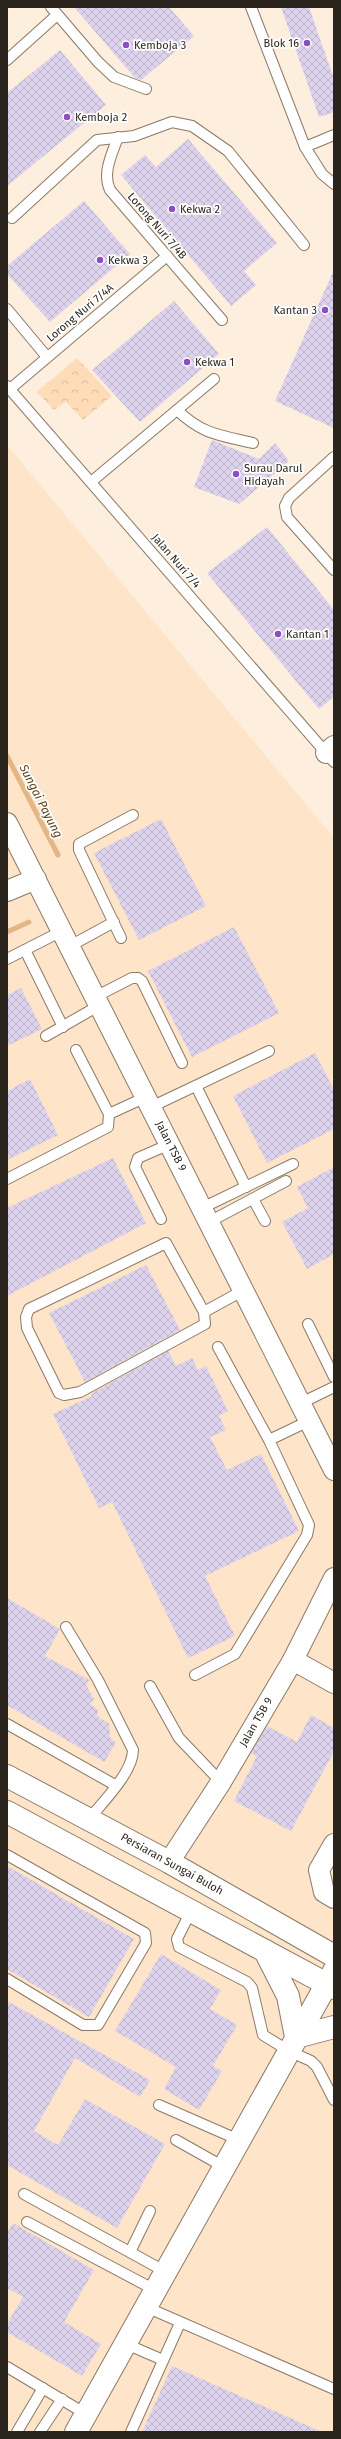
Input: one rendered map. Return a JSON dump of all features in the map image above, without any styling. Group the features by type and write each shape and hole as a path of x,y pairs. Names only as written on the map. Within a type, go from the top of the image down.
{"main road":[{"name":"Persiaran Sungai Buloh","path":"7,1776 169,1862 334,1956"},
{"path":"7,1812 190,1913 265,1951 331,1981 293,2044 81,2423"},
{"path":"265,1951 288,1996 293,2044"},
{"path":"293,2044 334,2027"}],"street":[{"name":"Jalan TSB 9","path":"7,823 334,1470"},
{"path":"7,892 36,879"},
{"name":"Jalan TSB 9","path":"169,1862 221,1782 293,1660 334,1578"},
{"path":"293,1660 334,1684"},
{"path":"334,1844 320,1870 324,1892 334,1898"},
{"path":"306,1941 334,1947"}],"lane":[{"path":"252,7 305,147 322,174 334,184"},
{"path":"7,60 54,11 98,62 114,77 146,89"},
{"path":"12,218 97,140 134,136 172,122 192,126 228,151 304,245"},
{"path":"305,147 334,136"},
{"name":"Lorong Nuri 7/4B","path":"118,138 107,169 106,183 110,190 222,320"},
{"name":"Lorong Nuri 7/4A","path":"8,387 47,357 167,256"},
{"path":"7,309 47,357"},
{"path":"91,482 214,379"},
{"name":"Jalan Nuri 7/4","path":"8,387 331,754"},
{"path":"177,410 192,424 204,431 253,443"},
{"path":"334,458 289,498 285,506 287,517 334,570"},
{"path":"121,938 79,850 79,844 133,815"},
{"path":"7,959 25,950 114,922"},
{"path":"25,950 63,1027"},
{"path":"46,1036 63,1027 97,1001 132,978 138,978 142,982 182,1063"},
{"path":"7,1179 108,1127 109,1114 76,1050"},
{"path":"109,1114 196,1086 269,1051"},
{"path":"196,1086 246,1187"},
{"path":"161,1219 135,1167 138,1158 170,1144"},
{"path":"206,1215 246,1187 293,1164"},
{"path":"206,1215 253,1199 286,1181"},
{"path":"253,1199 265,1221"},
{"path":"166,1243 204,1312 204,1324 80,1392 64,1395 59,1393 30,1334 26,1317 29,1309 166,1243"},
{"path":"204,1312 244,1290"},
{"path":"308,1324 334,1377"},
{"path":"195,1675 235,1654 308,1535 309,1525 269,1440 218,1347"},
{"path":"301,1403 334,1387"},
{"path":"269,1440 309,1421"},
{"path":"66,1627 98,1680 133,1750 133,1758 128,1770 89,1819"},
{"path":"150,1686 179,1738 221,1782"},
{"path":"7,1724 115,1785"},
{"path":"7,1855 145,1933 146,1943 98,2025 83,2025 7,1979"},
{"path":"190,1913 177,1939 179,1947 247,1982 252,1988 263,2035 293,2044 317,2067 334,2100"},
{"path":"159,2105 239,2140"},
{"path":"176,2140 224,2167"},
{"path":"24,2194 130,2252 180,2322 334,2389"},
{"path":"130,2252 150,2211"},
{"path":"27,2222 156,2290"},
{"path":"131,2432 180,2322"},
{"path":"126,2344 163,2360"},
{"path":"7,2367 62,2399 81,2423"},
{"path":"17,2432 43,2388"},
{"path":"40,2432 62,2399"}],"shaded area":[{"path":"7,445 334,838 334,2432 7,2432"}],"green space":[{"path":"77,358 112,396 83,420 66,402 54,410 37,392"}],"building":[{"name":"Kemboja 3","path":"74,7 169,7 194,36 141,80 135,78"},
{"name":"Blok 16","path":"281,7 309,7 334,79 334,112 319,117"},
{"name":"Kemboja 2","path":"60,50 106,105 7,186 7,93"},
{"name":"Kekwa 2","path":"188,139 277,243 244,271 256,285 231,306 121,175 145,155 156,167"},
{"name":"Kekwa 3","path":"84,201 130,254 50,322 7,274 7,266"},
{"name":"Kantan 3","path":"334,270 334,428 275,401"},
{"name":"Kekwa 1","path":"174,301 219,354 140,422 92,370"},
{"name":"Surau Darul Hidayah","path":"212,440 259,459 275,443 289,461 239,504 194,487"},
{"name":"Kantan 1","path":"267,527 334,610 334,697 319,709 207,573"},
{"path":"161,819 206,906 139,940 94,853"},
{"path":"234,927 279,1013 192,1057 148,971"},
{"path":"21,988 42,1029 7,1046 7,995"},
{"path":"315,1053 334,1090 334,1129 267,1163 233,1096"},
{"path":"30,1079 58,1135 7,1160 7,1091"},
{"path":"113,1158 146,1223 7,1296 7,1208"},
{"path":"334,1167 334,1254 307,1269 282,1222 308,1208 297,1187"},
{"path":"146,1265 180,1330 85,1382 49,1313"},
{"path":"168,1351 176,1366 192,1358 198,1370 206,1366 228,1411 219,1416 226,1430 210,1437 227,1470 261,1454 299,1531 205,1576 235,1636 188,1658 112,1502 99,1508 53,1414 92,1396 91,1394"},
{"path":"7,1598 60,1629 45,1656 89,1680 86,1685 94,1699 90,1704 98,1710 97,1716 109,1724 110,1737 116,1743 104,1762 7,1705"},
{"path":"311,1715 334,1728 334,1751 291,1831 234,1801 257,1756 251,1753 267,1726 297,1742"},
{"path":"7,1866 134,1939 89,2017 7,1969"},
{"path":"161,1954 221,1990 210,2009 237,2025 213,2066 222,2071 199,2110 164,2089 176,2067 115,2031"},
{"path":"7,2001 150,2080 140,2097 75,2058 34,2131 58,2145 85,2099 165,2144 117,2228 7,2165"},
{"path":"13,2223 94,2270 64,2322 101,2344 82,2376 7,2332 7,2324 23,2297 7,2288 7,2234"},
{"path":"172,2366 322,2432 142,2432"}],"waterway":[{"name":"Sungai Payung","path":"7,756 58,855"},
{"name":"Sungai Payung","path":"7,932 29,922"}],"place":[{"name":"Blok 16","path":"307,43"},
{"name":"Kemboja 3","path":"126,45"},
{"name":"Kemboja 2","path":"67,117"},
{"name":"Kekwa 2","path":"172,209"},
{"name":"Kekwa 3","path":"100,260"},
{"name":"Kantan 3","path":"325,310"},
{"name":"Kekwa 1","path":"187,362"},
{"name":"Surau Darul Hidayah","path":"236,474"},
{"name":"Kantan 1","path":"278,634"}]}
